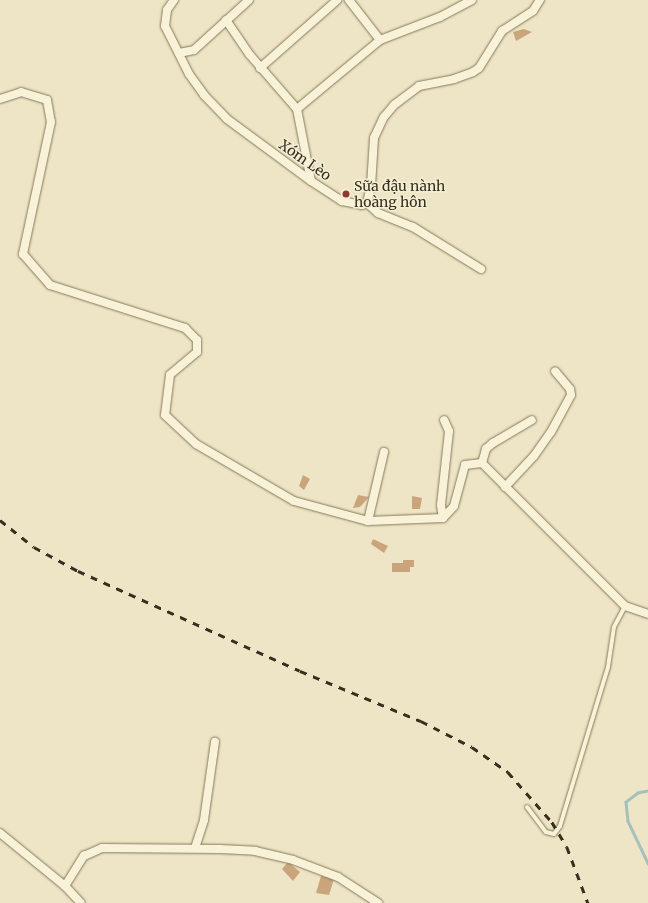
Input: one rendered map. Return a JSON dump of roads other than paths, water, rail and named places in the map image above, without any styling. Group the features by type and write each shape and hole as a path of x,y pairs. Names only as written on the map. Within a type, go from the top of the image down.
{"street":[{"name":"Xóm Lèo","path":"174,0 167,10 165,26 189,74 227,119 311,181 342,201 351,205 367,203"},
{"path":"179,53 194,50 249,0"},
{"path":"260,68 337,0"},
{"path":"349,0 380,40"},
{"path":"297,109 380,40 440,17 472,0"},
{"path":"481,269 413,227 378,213 367,203 374,160 374,138 384,117 394,104 419,86 454,79 473,72 479,68 502,31 533,11 540,0"},
{"path":"226,20 260,68 297,109 311,181"},
{"path":"0,99 21,92 47,100 52,122 23,254 50,285 185,328 197,340 197,352 170,375 165,415 196,444 294,501 368,521 443,518 454,506 465,465 482,463"},
{"path":"505,487 547,438 571,395 570,389 555,371"},
{"path":"443,518 440,505 449,431 444,420"},
{"path":"482,463 486,449 493,443 532,420"},
{"path":"368,521 384,452"},
{"path":"482,463 625,606 648,614"},
{"path":"195,848 204,820 215,742"},
{"path":"0,833 65,886 80,903"},
{"path":"65,886 84,856 93,850 112,847 195,848 269,853 338,877 375,902"}],"lane":[{"path":"527,807 546,832 554,834 560,826 608,668 614,627 625,606"}],"waterway":[{"path":"648,791 638,793 626,802 628,821 648,863"}],"railway":[{"path":"0,520 34,547 78,571 300,671 421,721 472,747 508,772 552,822 567,847 588,903"}],"place":[{"name":"Sữa đậu nành hoàng hôn","path":"346,194"}]}
